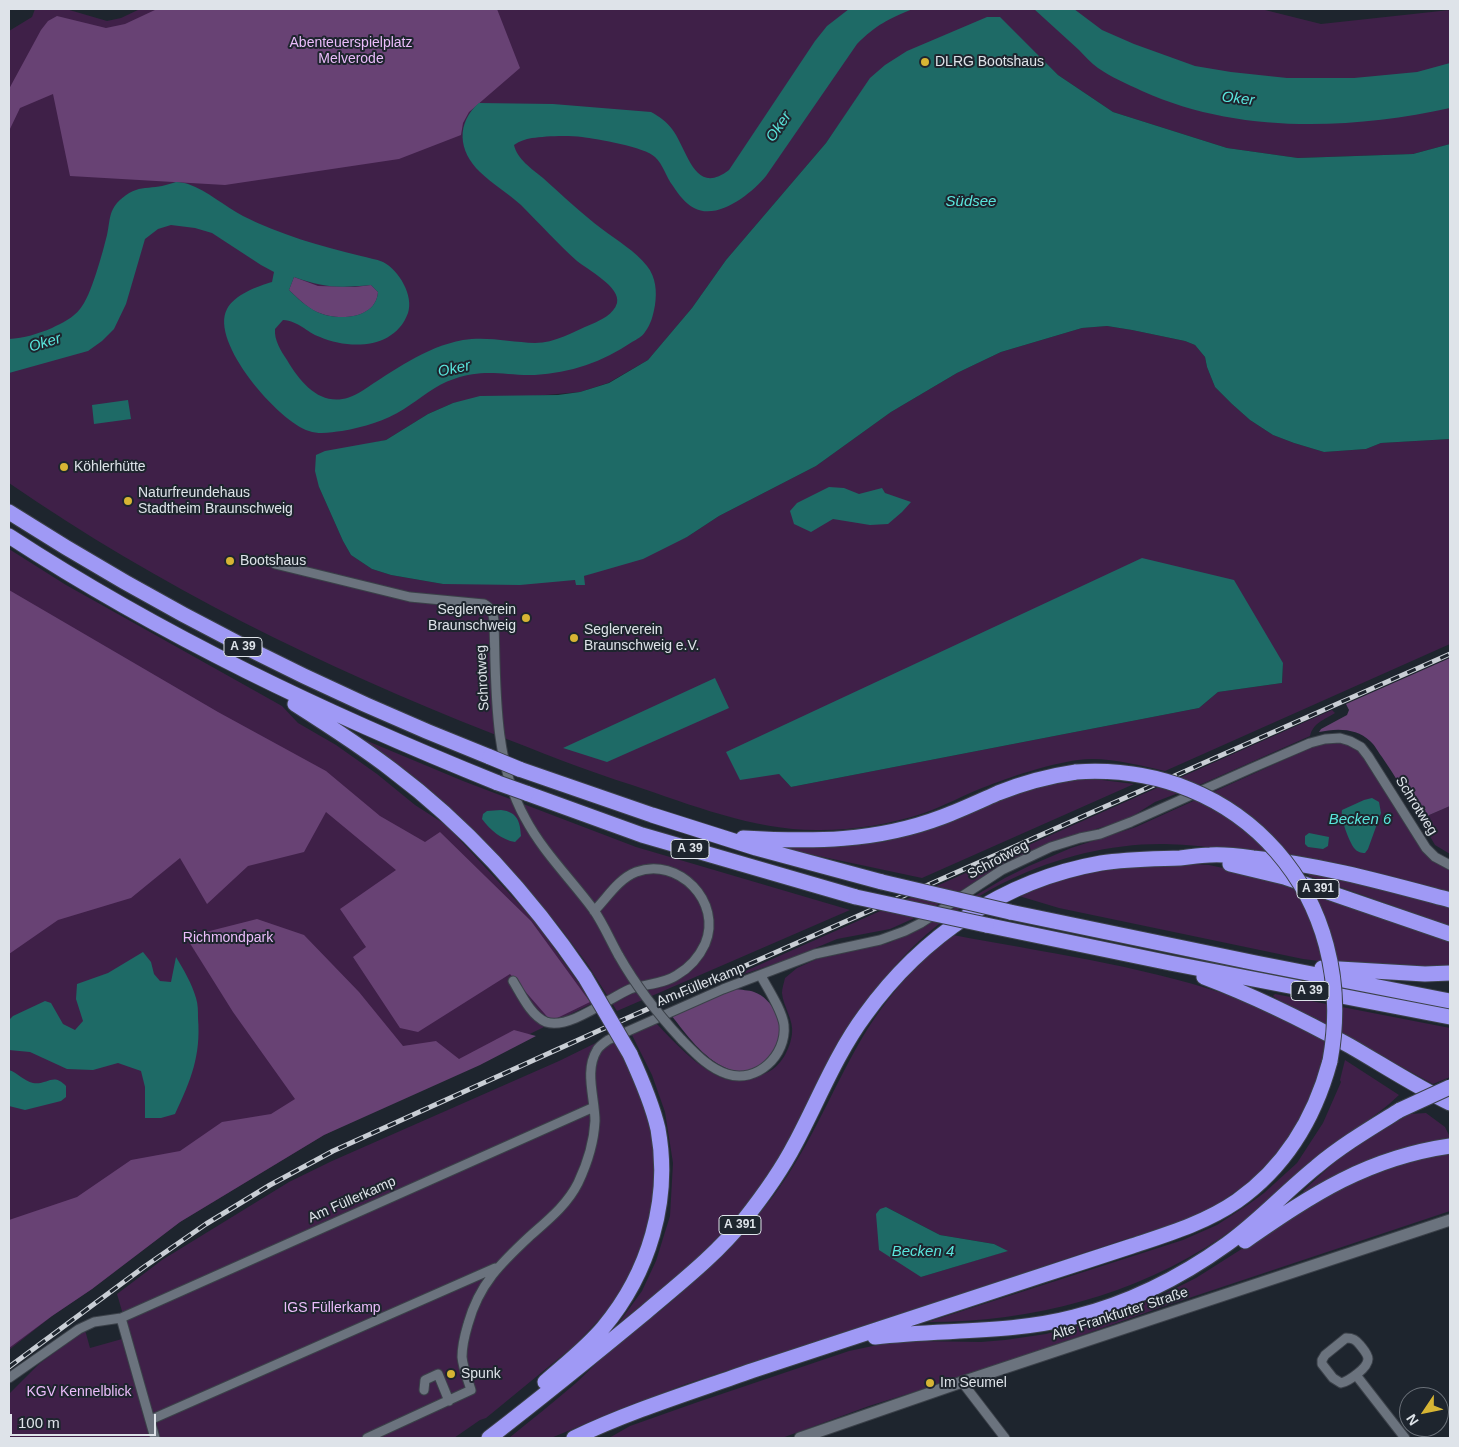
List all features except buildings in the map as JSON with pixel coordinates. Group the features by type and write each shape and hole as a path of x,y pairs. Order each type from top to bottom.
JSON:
{"highway":[{"name":"A 39","path":"9,512 127,584 254,652 400,722 490,758 602,798 756,848 882,882 1010,912 1450,1001"},
{"name":"A 39","path":"9,536 107,596 245,672 381,735 498,783 642,835 856,897 1170,964 1450,1017"},
{"path":"245,672 339,732 392,769 452,820 481,848 536,910 560,940 585,977 630,1054 651,1103 658,1129 661,1156 659,1210 644,1262 624,1300 601,1329 568,1362 479,1438"},
{"path":"574,1438 672,1398 1192,1226 1222,1210 1263,1179 1296,1140 1313,1110 1326,1078 1333,1042 1336,1005 1333,976 1328,949 1307,896 1298,880 1275,851 1249,825 1210,799 1185,788 1131,773 1113,771 1076,772 1035,780 999,793 942,818 879,835 841,840 811,841 719,836"},
{"path":"1181,858 1211,855 1256,858 1332,871 1450,900"},
{"name":"A 391","path":"489,1438 602,1349 685,1279 741,1224 770,1185 794,1146 846,1045 863,1017 897,975 933,941 957,922 987,904 1023,886 1074,869 1121,860 1181,858 1226,863 1274,874 1450,934"},
{"path":"1256,963 1363,971 1426,974 1450,973"},
{"path":"1170,964 1228,986 1285,1012 1319,1029 1450,1103"},
{"path":"827,1346 856,1339 924,1332 1007,1329 1073,1318 1119,1304 1186,1271 1208,1257 1246,1229 1345,1144 1400,1110 1450,1087"},
{"path":"1208,1257 1228,1253 1302,1201 1347,1177 1397,1158 1450,1146"}],"street":[{"name":"Schrotweg","path":"275,564 410,597 484,604 492,611 501,742 511,786 524,818 548,854 594,911 630,975 654,1008 702,1060 727,1074 746,1075 764,1068 776,1057 783,1039 784,1024 761,976 815,954 880,940 905,931 921,923 989,878 1052,847 1113,829 1310,743 1340,738 1361,747 1426,848 1435,858 1450,865"},
{"path":"513,981 541,1019 548,1022 569,1020 629,990 669,980 693,962 707,937 709,919 700,893 686,879 667,870 650,869 633,873 621,881 594,911"},
{"name":"Am Füllerkamp","path":"367,1438 449,1402 471,1390 462,1357 466,1330 481,1290 497,1267 549,1219 570,1196 584,1169 595,1123 591,1077 592,1063 597,1049 608,1040 723,989 761,976"},
{"name":"Am Füllerkamp","path":"9,1378 79,1330 94,1322 121,1318 594,1107"},
{"name":"Alte Frankfurter Straße","path":"803,1438 962,1382 1450,1220"},
{"name":"Am Füllerkamp","path":"150,1420 497,1267"},
{"path":"121,1318 155,1438"},
{"path":"1346,1338 1356,1340 1368,1358 1365,1366 1356,1375 1346,1382 1337,1382 1322,1364 1325,1355 1346,1338"},
{"path":"424,1390 425,1380 438,1374 449,1402"},
{"path":"1356,1375 1405,1438"},
{"path":"962,1382 1005,1438"}],"green space":[{"name":"Abenteuerspielplatz Melverode","path":"35,9 66,9 107,21 121,18 140,9 1261,9 1321,24 1450,10 1450,144 1413,154 1298,158 1227,148 1113,112 1058,75 1000,18 871,78 826,143 726,260 692,308 648,360 608,383 580,392 453,403 428,414 386,440 368,444 319,487 351,555 372,569 391,575 443,584 576,580 576,585 584,576 687,537 719,516 816,466 891,412 957,373 1001,352 1082,328 1107,326 1185,341 1195,345 1205,357 1215,387 1232,404 1250,420 1273,435 1294,443 1324,452 1366,449 1381,443 1450,439 1450,644 1165,771 1099,759 1066,762 1005,780 911,817 873,826 833,830 772,826 701,808 561,760 428,708 366,681 243,622 183,590 66,521 9,483 9,31 32,17","holes":["1283,663 1282,683 1218,692 1199,708 791,787 779,774"]},
{"name":"Abenteuerspielplatz Melverode","path":"157,9 497,9 520,68 469,112 463,123 461,135 399,159 225,185 70,176 53,94 20,108 9,131 9,89 41,30 48,21 57,16 106,28 125,24"},
{"path":"294,277 318,286 355,287 371,285 378,292 376,301 363,313 354,316 335,317 325,315 313,310 289,290"},
{"name":"Richmondpark","path":"9,549 66,585 282,706 298,723 336,745 377,774 415,805 446,825 533,919 593,1003 324,1135 180,1222 9,1350"},
{"path":"9,590 218,712 326,771 380,816 425,842 440,832 531,921 590,1002 551,1021 510,974 418,1032 400,1028 353,957 366,947 340,909 396,870 326,812 304,852 248,866 207,904 180,858 131,898 58,920 9,954"},
{"path":"1450,658 1450,806 1420,819 1392,772 1370,741 1353,731 1332,730 1319,732 1321,729 1347,715 1349,710 1346,704"},
{"path":"1332,710 1335,713 1316,725 1310,736 1204,783 1155,802 1128,819 1067,838 1006,863 919,916 890,929 837,939 789,959 741,975 741,973"},
{"path":"365,740 463,781 636,847 850,910 617,1011 588,965 558,925 493,851"},
{"path":"1328,740 1348,743 1360,751 1422,849 1434,862 1450,869 1450,895 1256,854 1201,846 1164,844 1125,846 1086,853 1048,864 1011,879 976,898 943,921 913,947 887,976 772,1171 745,1209 729,1228 694,1262 618,1324 642,1291 656,1261 670,1216 673,1163 665,1112 652,1075 631,1033 655,1022 692,1059 715,1074 737,1081 759,1076 771,1070 780,1062 789,1046 792,1029 782,991 785,978 797,968 817,959 889,943 924,926 1029,866 1071,848 1136,827"},
{"path":"1078,777 1134,784 922,878 781,848 884,842 953,818 1046,781"},
{"path":"1450,806 1450,854 1435,845 1420,819"},
{"path":"1176,863 1209,865 1242,872 1322,896 1450,941 1450,969 1343,964 1303,959 1059,908 1019,896 1052,882 1101,869"},
{"path":"1308,872 1450,905 1450,926 1309,876"},
{"path":"257,919 304,935 359,992 403,1046 436,1041 459,1059 514,1030 536,1036 480,1065 324,1135 180,1222 92,1289 9,1348 9,1220 77,1197 131,1160 180,1151 222,1122 271,1114 295,1099 233,1012 186,937"},
{"path":"953,935 1124,967 1238,998 1325,1040 1319,1086 1291,1137 1251,1181 1216,1205 1193,1217 686,1384 551,1438 509,1438 576,1383 618,1344 688,1287 756,1218 782,1185 794,1166 847,1065 877,1014 912,971","holes":["886,1207 940,1235 994,1244 1007,1251 921,1277"]},
{"path":"735,989 754,992 767,1000 776,1013 780,1029 779,1044 770,1058 757,1067 742,1071 726,1068 702,1052 671,1015"},
{"path":"1275,994 1450,1028 1450,1077 1433,1084 1281,1002 1273,996"},
{"name":"IGS Füllerkamp","path":"612,1035 636,1081 655,1139 656,1196 639,1260 612,1305 575,1345 486,1418 454,1438 159,1438 117,1294 162,1260 289,1182 332,1161 559,1061"},
{"path":"1345,1060 1399,1095 1328,1149 1222,1237 1154,1275 1082,1301 1006,1317 928,1322 1183,1240 1217,1225 1264,1193 1297,1163 1323,1123 1341,1082"},
{"path":"1426,1113 1445,1127 1450,1137 1448,1141 1305,1193 1303,1191 1337,1160 1367,1139 1410,1114"},
{"path":"1450,1152 1450,1211 1162,1307 981,1371 869,1406 782,1438 609,1438 630,1426 849,1351 887,1343 913,1341 981,1342 1005,1340 1046,1334 1098,1321 1160,1296 1196,1278 1338,1189 1379,1169"},
{"name":"KGV Kennelblick","path":"85,1330 90,1348 122,1339 152,1438 9,1438 9,1394 39,1364"}],"water":[{"name":"Oker","path":"849,9 913,9 883,23 857,44 766,176 743,197 724,208 703,211 694,208 677,192 655,157 650,153 631,147 576,136 529,138 514,145 518,155 526,163 587,217 626,246 647,266 652,275 656,290 656,300 653,316 644,334 598,361 548,374 486,373 465,376 440,385 397,413 374,423 330,432 317,433 309,431 296,425 281,413 250,379 237,360 228,341 224,323 230,304 247,292 272,282 274,272 212,233 195,228 171,225 158,229 145,239 126,304 114,329 102,341 88,351 9,373 9,339 20,338 52,328 74,315 84,303 100,262 111,215 117,203 126,195 136,190 176,182 195,187 243,216 271,229 316,244 383,262 400,277 409,299 408,313 402,325 393,334 382,340 358,345 345,344 320,337 294,322 283,320 275,329 278,345 294,371 309,388 318,395 328,399 338,400 350,397 410,361 449,343 481,339 542,343 571,334 607,316 615,307 617,297 609,285 577,261 521,205 473,164 467,155 463,137 466,119 472,111 479,103 553,104 651,112 663,119 672,129 693,168 708,178 717,177 729,170 827,26","holes":["294,277 332,286 371,285 378,292 376,301 363,313 354,316 334,317 325,315 313,310 289,290"]},
{"name":"Oker","path":"1034,9 1074,9 1102,30 1134,44 1195,66 1231,72 1287,78 1354,78 1417,72 1450,63 1450,108 1373,121 1334,124 1294,124 1216,115 1178,105 1142,91 1108,74 1093,64"},
{"name":"Südsee","path":"987,17 1000,17 1058,75 1113,112 1227,148 1298,158 1413,154 1450,144 1450,439 1381,443 1366,449 1324,452 1294,443 1273,435 1250,420 1232,404 1215,387 1205,357 1195,345 1185,341 1107,326 1082,328 1001,352 957,373 891,412 816,466 719,516 687,537 643,559 584,576 585,585 576,585 575,580 520,585 443,584 391,575 372,569 351,555 319,487 315,471 316,455 325,451 386,440 428,414 453,403 480,396 558,395 580,392 609,383 648,360 692,308 726,260 826,143 870,78 885,65 907,51"},
{"path":"128,400 131,419 94,424 92,405"},
{"path":"829,487 844,488 859,494 882,488 885,493 911,502 888,524 870,525 833,519 811,532 794,524 790,511 797,503"},
{"path":"1142,558 1234,580 1283,663 1282,683 1218,692 1199,708 791,787 779,774 740,780 726,752"},
{"path":"715,678 729,708 607,762 563,748"},
{"name":"Becken 6","path":"1372,798 1379,802 1381,813 1368,849 1365,853 1362,853 1355,849 1350,840 1344,824 1342,810"},
{"path":"501,810 515,815 519,822 521,836 515,842 497,834 482,819 483,814 487,811"},
{"path":"1309,833 1329,837 1328,846 1323,849 1308,847 1305,844 1305,836"},
{"path":"143,952 151,962 154,974 160,981 171,982 176,957 190,982 198,1005 199,1032 194,1067 175,1114 161,1118 145,1118 145,1087 141,1071 118,1063 93,1070 67,1069 30,1052 9,1050 9,1020 13,1016 45,1001 51,1003 63,1024 75,1030 83,1021 76,999 77,984 108,973"},
{"path":"9,1070 33,1083 57,1080 66,1086 66,1097 61,1101 25,1110 9,1106"},
{"name":"Becken 4","path":"886,1207 940,1235 994,1244 1008,1251 921,1277 879,1250 876,1214 880,1209"}],"railway":[{"path":"9,1367 144,1267 206,1224 270,1185 333,1151 598,1031 1450,654"}],"place":[{"name":"DLRG Bootshaus","path":"925,62"},
{"name":"Köhlerhütte","path":"64,467"},
{"name":"Naturfreundehaus Stadtheim Braunschweig","path":"128,501"},
{"name":"Bootshaus","path":"230,561"},
{"name":"Seglerverein Braunschweig","path":"526,618"},
{"name":"Seglerverein Braunschweig e.V.","path":"574,638"},
{"name":"Spunk","path":"451,1374"},
{"name":"Im Seumel","path":"930,1383"}]}
